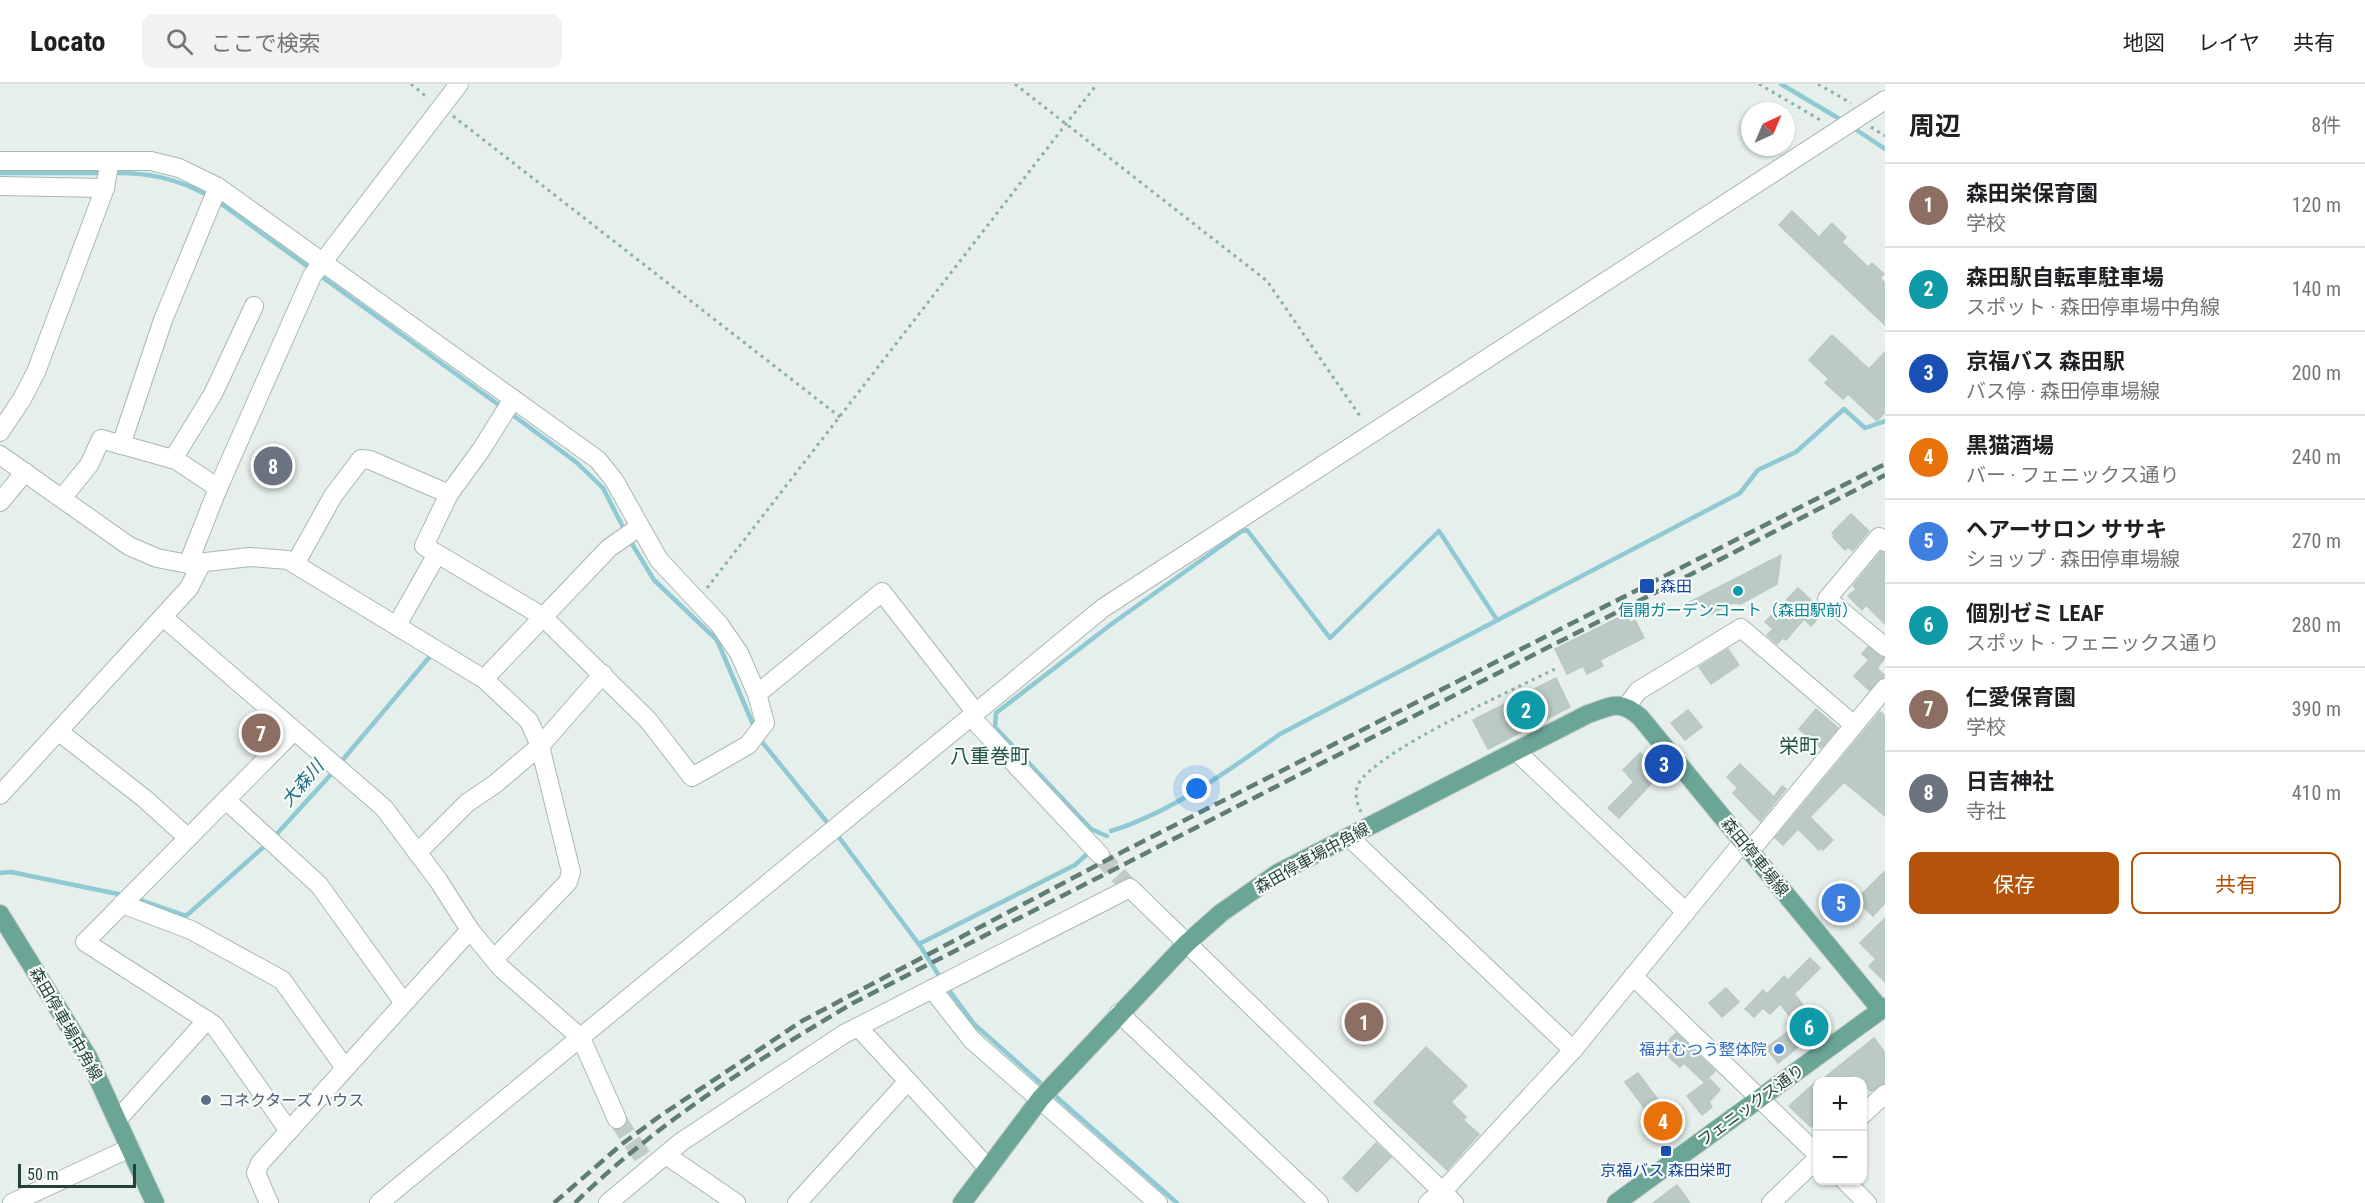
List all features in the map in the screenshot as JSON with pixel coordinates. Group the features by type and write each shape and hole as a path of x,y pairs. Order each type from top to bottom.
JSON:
{"main road":[{"name":"森田停車場中角線","path":"962,1203 1047,1092 1119,1013 1186,944 1255,887 1588,714 1616,704 1627,706"},
{"name":"森田停車場線","path":"1627,706 1640,717 1884,1010"},
{"name":"森田停車場中角線","path":"0,914 88,1057 156,1203"},
{"name":"フェニックス通り","path":"1616,1203 1884,1010"}],"street":[{"path":"0,795 189,588 194,564 218,488 317,268 459,84"},
{"path":"379,1203 1103,608 1885,100"},
{"path":"0,161 108,174"},
{"path":"1,188 108,174 151,161 179,168 508,407 598,460 614,480 632,532 719,624 739,653 757,694 765,723 748,745 692,777 648,720 542,616 424,546 449,494 508,407"},
{"path":"0,432 22,399 36,372 108,174"},
{"path":"121,445 163,320 215,194"},
{"path":"172,459 213,394 254,306"},
{"path":"62,498 89,465 100,439 172,459 218,488"},
{"path":"0,455 129,546 157,558 194,564 250,557 288,560 296,564 484,679 529,721 540,746 571,872 568,882 494,959"},
{"path":"296,564 333,496 361,459 369,460 449,494"},
{"path":"0,502 26,472"},
{"path":"484,679 609,548 632,532"},
{"path":"1885,542 1879,537 1827,599 1885,647"},
{"path":"397,625 437,554"},
{"path":"757,694 882,592 974,715 1100,855"},
{"path":"163,617 384,808 470,930 494,959 581,1038 616,1119"},
{"path":"1627,706 1638,691 1741,628 1854,725"},
{"path":"417,853 467,803 495,784 540,746 603,674"},
{"path":"608,1203 647,1163 666,1155 762,1086 858,1027 1130,888 1442,1199 1573,1050 1686,912 1747,847 1885,688"},
{"path":"289,1131 214,1025 85,942 294,730"},
{"path":"58,731 145,799 188,838"},
{"path":"1516,751 1686,912"},
{"path":"226,800 319,885 404,1003"},
{"path":"1348,837 1573,1050"},
{"path":"127,900 191,930 282,980 345,1068"},
{"path":"269,1203 256,1173 260,1163 470,930"},
{"path":"1633,976 1813,1152"},
{"path":"932,988 972,1040 1047,1092 1158,1203"},
{"path":"1119,1013 1319,1203"},
{"path":"117,1120 207,1020"},
{"path":"858,1027 988,1168"},
{"path":"797,1203 908,1081"},
{"path":"1867,1111 1885,1094"},
{"path":"12,1203 130,1148"},
{"path":"666,1155 736,1203"},
{"path":"1771,1203 1813,1162"},
{"path":"1849,1185 1867,1203"}],"path":[{"path":"411,84 840,417"},
{"path":"1015,84 1267,282 1372,434"},
{"path":"697,602 1097,84"},
{"path":"1759,84 1838,131"},
{"path":"1818,84 1866,112"},
{"path":"1369,826 1356,801 1358,785 1370,770 1395,751 1555,669"}],"building":[{"path":"1792,211 1819,237 1832,223 1846,237 1842,242 1868,267 1872,263 1884,274 1880,278 1885,283 1885,325 1779,225"},
{"path":"1832,335 1869,369 1885,352 1885,412 1877,421 1848,394 1843,399 1825,383 1829,379 1809,360"},
{"path":"1851,514 1869,531 1852,551 1848,547 1845,550 1832,533"},
{"path":"1881,552 1885,553 1885,624 1866,605 1862,610 1848,596 1856,589 1853,586"},
{"name":"信開ガーデンコート（森田駅前）","path":"1781,555 1777,584 1741,604 1732,603 1707,616 1702,607 1690,602"},
{"path":"1798,588 1824,612 1811,626 1804,619 1786,640 1783,638 1777,644 1767,635 1773,629 1765,622"},
{"path":"1626,614 1630,623 1635,620 1644,638 1600,660 1603,666 1587,674 1583,666 1567,674 1555,649"},
{"path":"1868,647 1885,658 1877,668 1885,676 1869,690 1854,676 1869,660 1862,654"},
{"path":"1728,649 1739,665 1711,684 1699,667"},
{"path":"1556,678 1570,707 1488,749 1473,720"},
{"path":"1816,709 1838,728 1821,748 1799,729"},
{"path":"1688,710 1702,727 1685,740 1671,723"},
{"path":"1880,712 1885,716 1885,816 1844,782 1810,817 1833,840 1823,850 1821,847 1819,850 1798,829 1783,845 1775,838"},
{"path":"1640,753 1661,773 1619,818 1608,808 1634,782 1623,770"},
{"path":"1740,764 1774,797 1782,786 1786,789 1760,821 1733,793 1738,788 1727,777"},
{"path":"1885,871 1885,903 1873,916 1856,900"},
{"path":"1885,918 1885,982 1869,966 1876,959 1860,943"},
{"path":"1810,958 1820,968 1794,994 1822,1028 1778,1063 1766,1048 1797,1025 1780,1004 1770,1014 1763,1008 1754,1017 1745,1009 1763,990 1767,994 1784,976 1788,980"},
{"path":"1726,988 1739,1002 1722,1017 1709,1003"},
{"path":"1676,1033 1715,1071 1704,1082 1684,1063 1680,1067 1660,1049"},
{"path":"1874,1038 1885,1053 1885,1083 1871,1091 1867,1087 1867,1077 1855,1075 1852,1077 1825,1077"},
{"path":"1426,1047 1467,1086 1451,1102 1466,1117 1463,1120 1479,1134 1447,1170 1374,1102"},
{"path":"1638,1073 1681,1131 1668,1140 1625,1082"},
{"path":"1710,1079 1720,1090 1709,1102 1712,1107 1702,1115 1687,1096"},
{"path":"1813,1084 1813,1125 1811,1127 1789,1106"},
{"path":"1376,1143 1391,1157 1357,1192 1343,1178"},
{"path":"1677,1185 1690,1203 1653,1203"}],"waterway":[{"path":"1781,84 1843,121"},
{"path":"1852,127 1885,149"},
{"path":"0,173 102,173"},
{"path":"111,173 161,177 209,196"},
{"path":"216,200 311,269"},
{"path":"318,274 503,408"},
{"path":"1111,831 1178,802 1280,734 1740,493 1758,470 1796,452 1844,409 1865,428 1885,421"},
{"path":"510,413 576,462 603,488 625,531"},
{"path":"1107,836 1091,829 995,727 996,713 1113,623 1242,531 1247,530 1330,638 1439,531 1497,620"},
{"path":"629,539 654,580 717,640 755,729"},
{"name":"大森川","path":"340,763 432,654 430,653"},
{"path":"758,737 830,826"},
{"name":"大森川","path":"274,837 335,770"},
{"path":"835,832 921,947 941,979"},
{"name":"大森川","path":"134,898 186,916 268,843"},
{"path":"919,944 1075,865 1086,855"},
{"name":"大森川","path":"0,873 11,872 123,895"},
{"path":"946,986 974,1024 1046,1088"},
{"path":"1053,1094 1177,1203"}],"tunnel":[{"path":"1100,855 1130,888"},
{"path":"617,1119 644,1159"}],"railway":[{"path":"554,1203 622,1144 660,1116 802,1021 1124,851 1885,464"},
{"path":"575,1203 639,1146 673,1120 780,1047 853,1003 1885,475"}],"place":[{"name":"日吉神社","path":"273,466"},
{"name":"森田","path":"1647,586"},
{"name":"信開ガーデンコート（森田駅前）","path":"1738,591"},
{"name":"森田駅自転車駐車場","path":"1526,710"},
{"name":"仁愛保育園","path":"261,733"},
{"name":"京福バス 森田駅","path":"1664,764"},
{"name":"ヘアーサロン ササキ","path":"1841,903"},
{"name":"森田栄保育園","path":"1364,1022"},
{"name":"個別ゼミ LEAF","path":"1809,1027"},
{"name":"福井むつう整体院","path":"1779,1049"},
{"name":"コネクターズ ハウス","path":"206,1100"},
{"name":"黒猫酒場","path":"1663,1121"},
{"name":"京福バス 森田栄町","path":"1666,1151"}],"district":[{"name":"栄町","path":"1799,746"},
{"name":"八重巻町","path":"990,756"}]}
